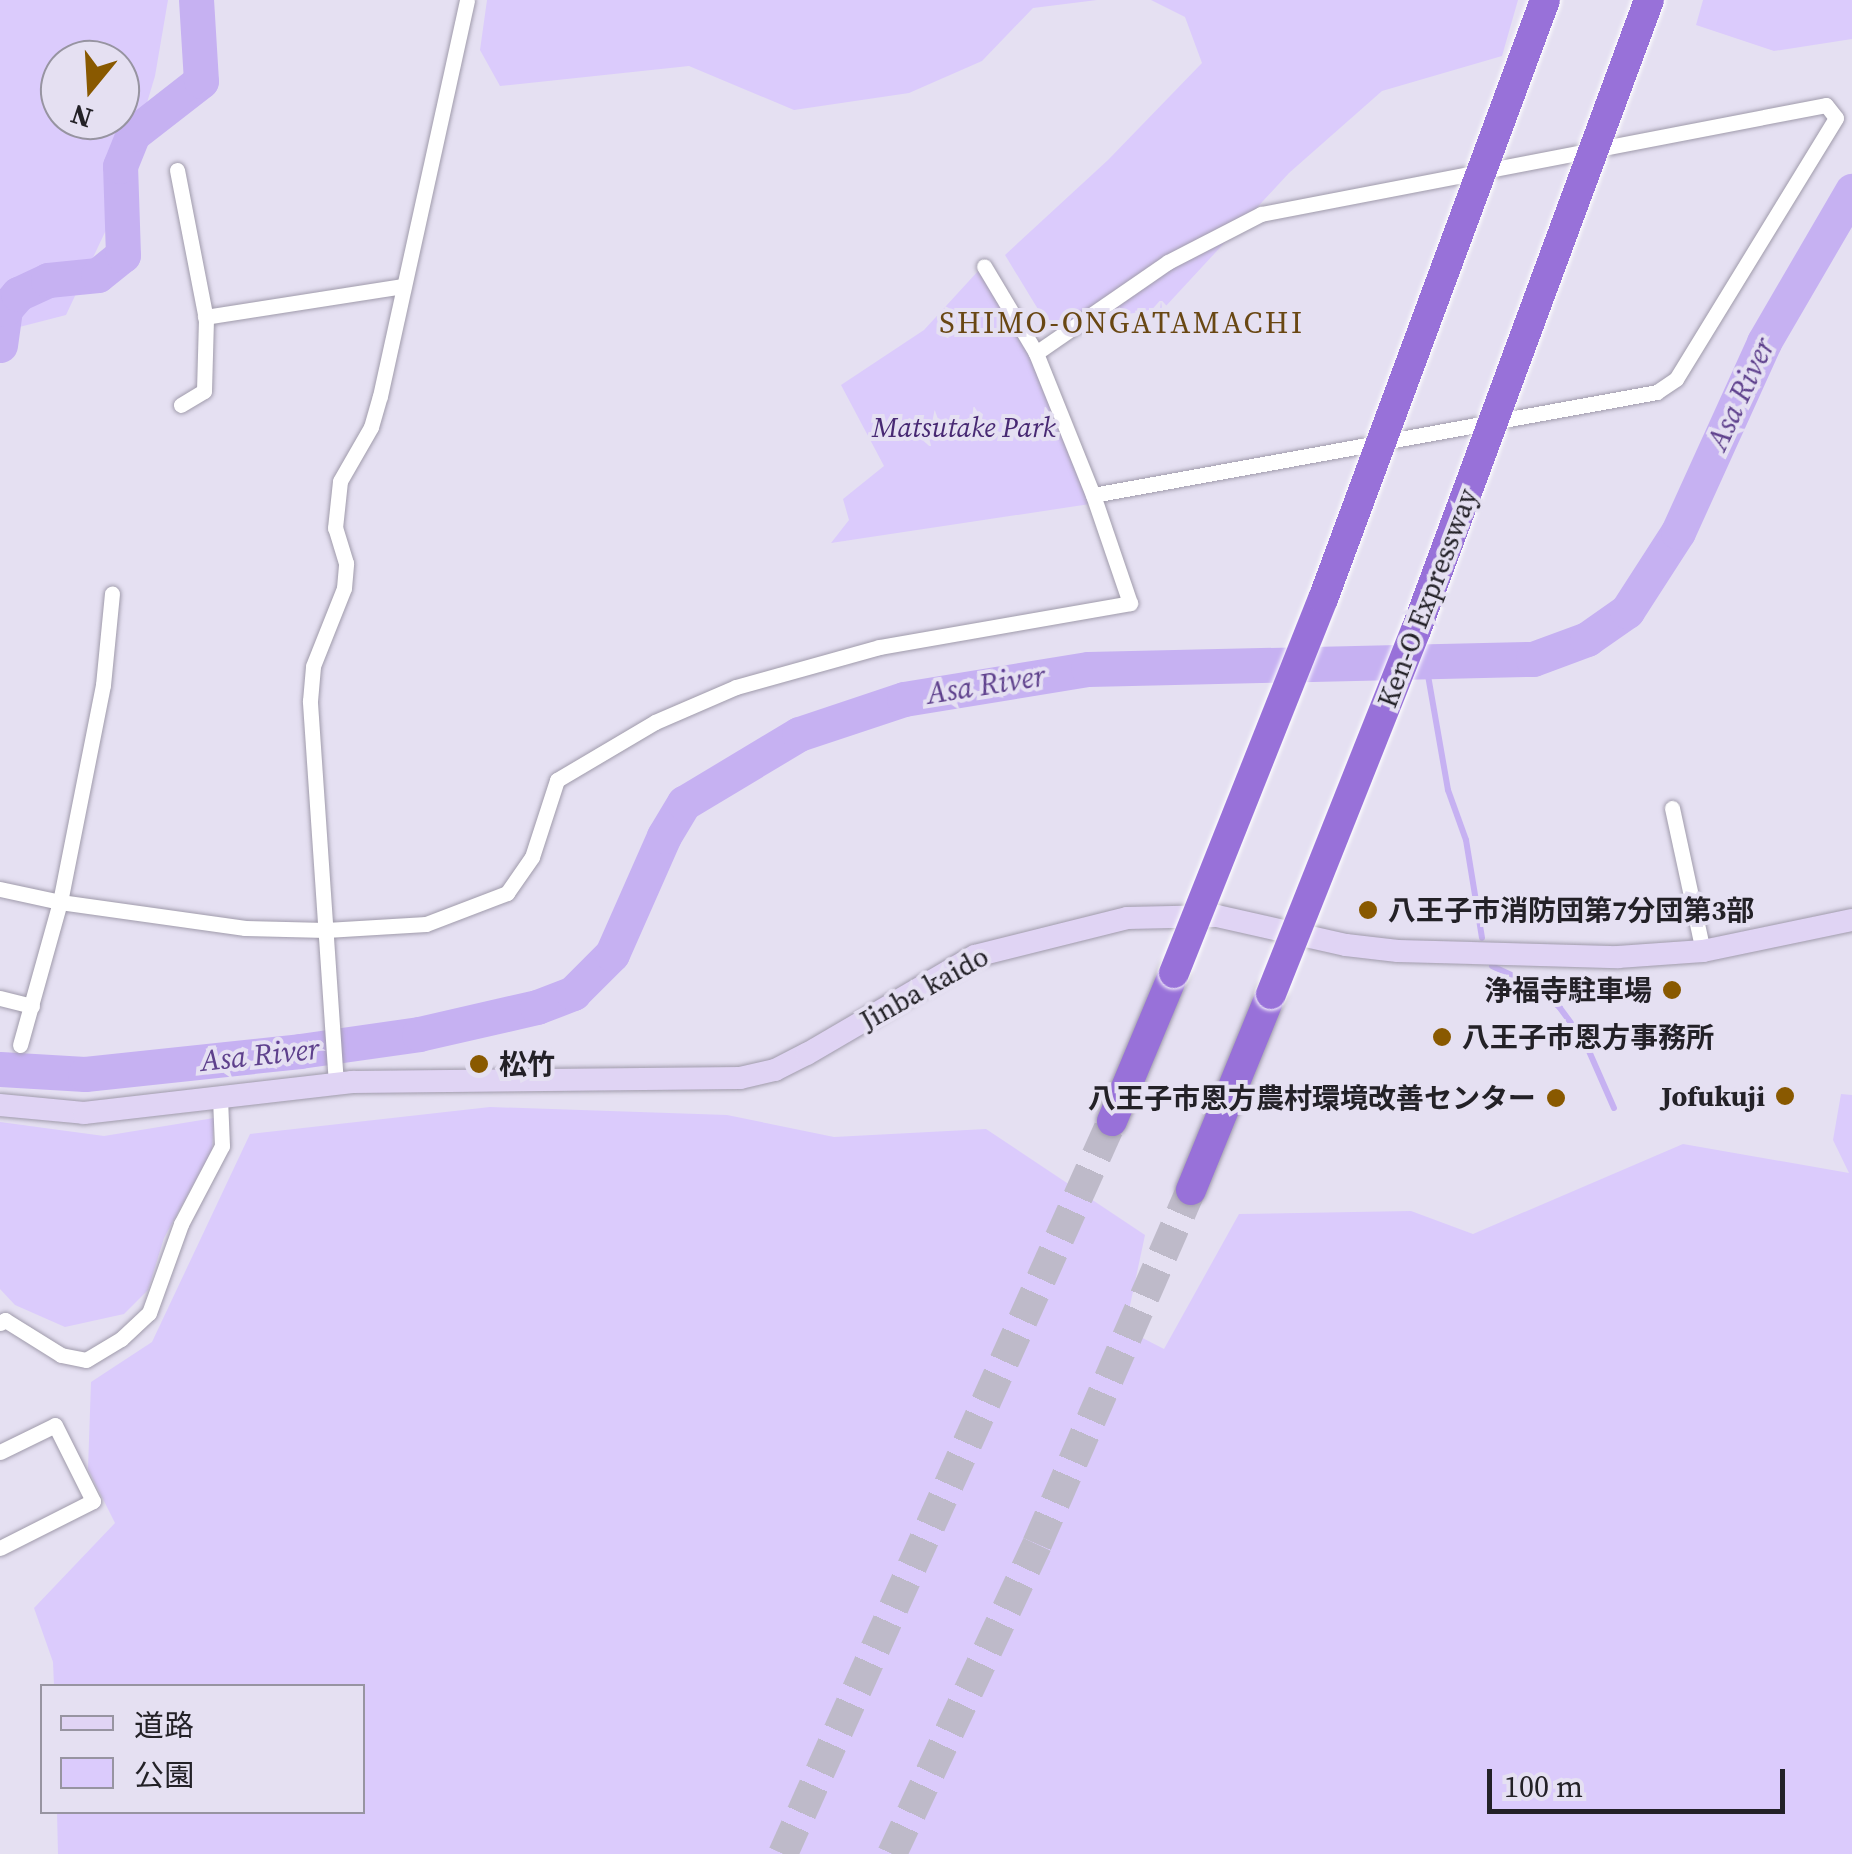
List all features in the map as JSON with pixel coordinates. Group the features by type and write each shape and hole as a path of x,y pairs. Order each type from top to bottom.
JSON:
{"highway":[{"path":"1112,1121 1322,599 1545,0"},
{"name":"Ken-O Expressway","path":"1191,1190 1416,630 1649,0"}],"main road":[{"name":"Jinba kaido","path":"0,1105 84,1113 220,1099 335,1078 740,1078 775,1070 806,1054 975,956 1024,940 1141,917 1218,916 1346,945 1398,951 1618,957 1703,951 1852,920"}],"street":[{"path":"335,1078 310,701 313,666 344,588 346,563 334,518 340,481 371,427 466,0"},
{"path":"1036,353 1168,262 1261,214 1826,105 1836,118 1676,379 1657,392 1093,495"},
{"path":"177,170 205,317 204,391 181,406"},
{"path":"0,889 60,902 245,928 326,930 426,924 507,893 532,857 557,780 655,722 736,687 936,634 1130,603 1093,495 1036,353 984,266"},
{"path":"205,317 404,286"},
{"path":"20,1045 60,902 102,685 112,593"},
{"path":"1672,808 1703,951"},
{"path":"0,998 32,1006"},
{"path":"0,1322 5,1320 60,1356 86,1360 122,1339 149,1312 180,1224 222,1146 220,1099"},
{"path":"0,1452 56,1425 93,1502 0,1548"}],"green space":[{"path":"0,0 168,0 155,76 140,126 140,40 40,40 40,140 136,140 114,213 66,315 0,332"},
{"path":"487,0 1097,0 1033,8 982,61 909,93 794,110 689,66 500,86 480,50"},
{"path":"1151,0 1518,0 1502,56 1382,91 1289,173 1165,307 1050,329 1005,255 1108,160 1202,63 1185,17"},
{"path":"1703,0 1852,0 1852,39 1774,51 1696,25"},
{"name":"Matsutake Park","path":"979,270 1030,356 1090,504 831,543 849,520 843,499 884,466 841,385 924,330"},
{"path":"1841,1094 1852,1095 1852,1854 58,1854 57,1814 365,1814 365,1684 54,1684 53,1662 34,1608 115,1523 88,1469 91,1382 152,1342 250,1134 490,1107 727,1115 834,1137 986,1129 1145,1235 1125,1329 1164,1349 1239,1214 1411,1211 1473,1234 1683,1144 1849,1173 1833,1140"},
{"path":"214,1118 212,1150 164,1238 148,1290 124,1314 65,1327 15,1305 0,1289 0,1122 104,1136"}],"waterway":[{"path":"0,345 5,309 18,294 48,280 98,275 123,255 120,166 133,134 201,81 196,0"},
{"name":"Asa River","path":"0,1069 85,1074 300,1051 419,1034 537,1007 573,993 612,954 664,836 684,803 799,734 904,699 1088,669 1533,659 1587,639 1627,611 1678,532 1764,342 1852,191"},
{"path":"1426,664 1448,790 1466,840 1482,938"},
{"path":"1492,966 1533,985 1560,1008 1585,1042 1614,1108"}],"tunnel":[{"path":"783,1854 1112,1121"},
{"path":"892,1854 1037,1544 1191,1190"}],"place":[{"name":"八王子市消防団第7分団第3部","path":"1368,910"},
{"name":"浄福寺駐車場","path":"1672,990"},
{"name":"八王子市恩方事務所","path":"1442,1037"},
{"name":"松竹","path":"479,1064"},
{"name":"Jofukuji","path":"1785,1096"},
{"name":"八王子市恩方農村環境改善センター","path":"1556,1098"}],"district":[{"name":"SHIMO-ONGATAMACHI","path":"1122,323"}]}
